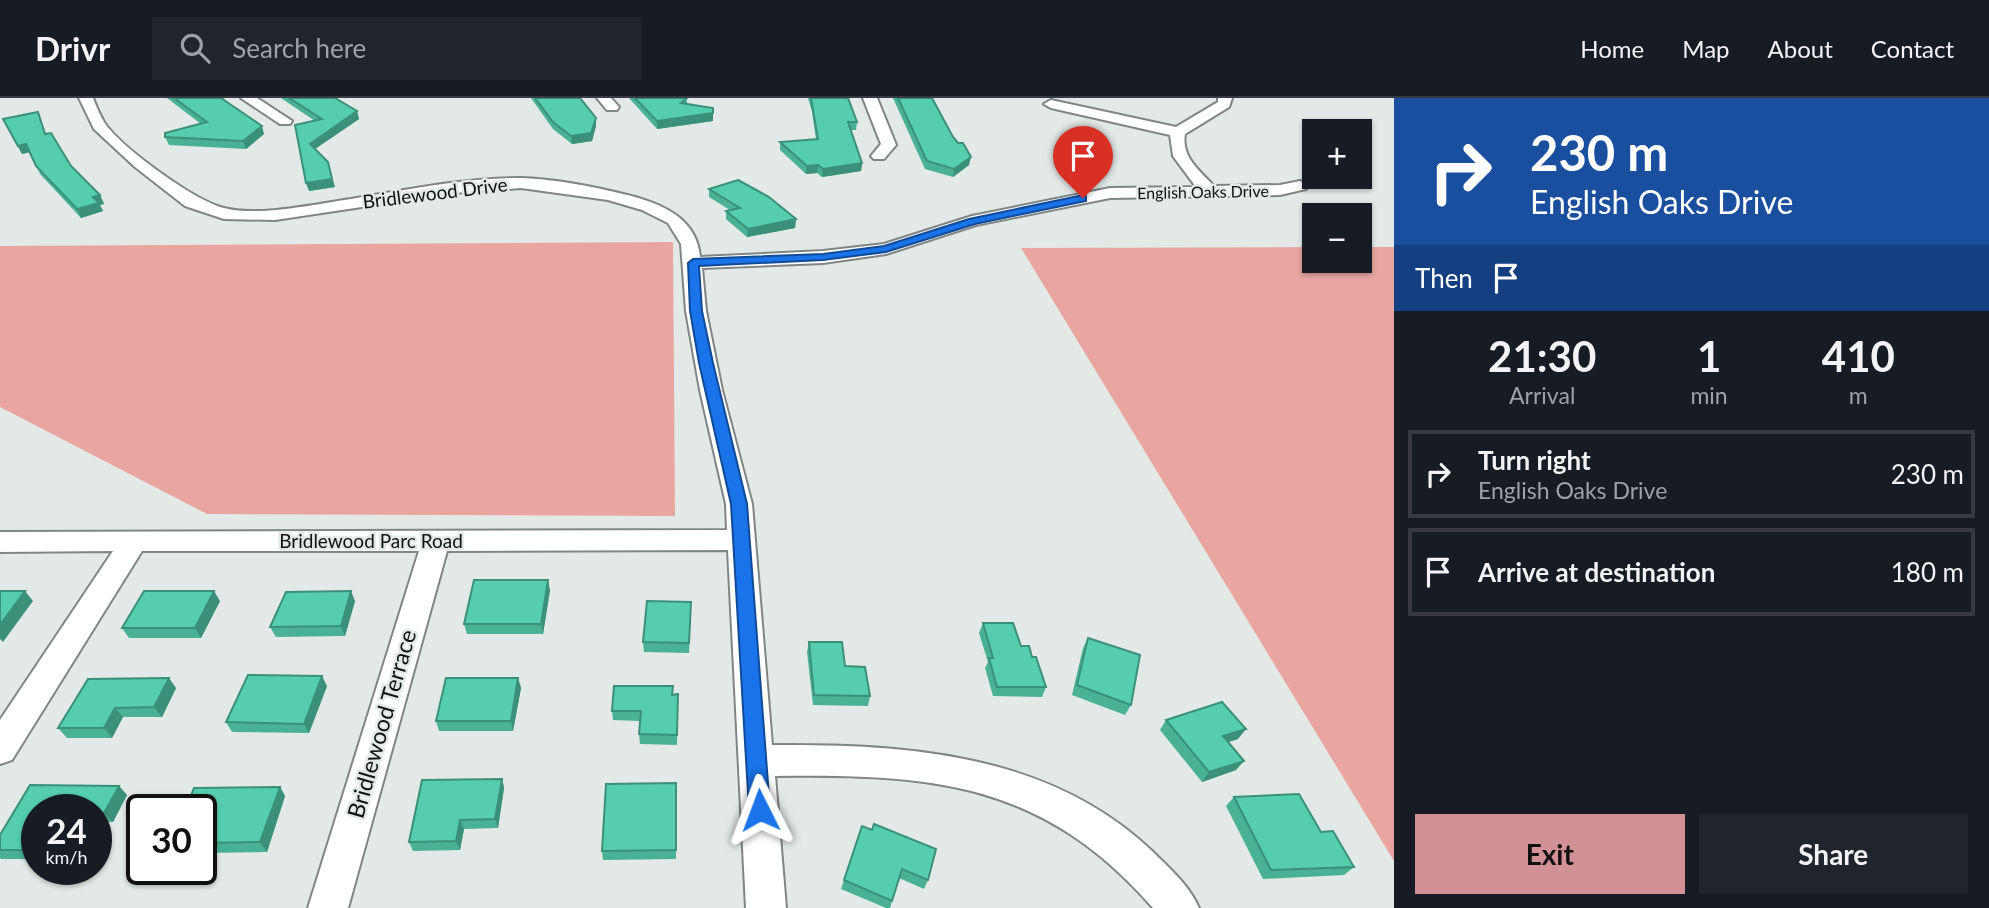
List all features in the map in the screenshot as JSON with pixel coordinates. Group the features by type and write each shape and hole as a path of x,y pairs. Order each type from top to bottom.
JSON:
{"street":[{"name":"Bridlewood Drive","path":"86,98 99,126 140,164 191,202 224,214 275,215 491,184 548,185 609,195 664,213 675,220 690,244 696,311 711,390 739,504 766,908"},
{"path":"248,98 285,121"},
{"path":"870,98 889,145 879,156"},
{"path":"1208,190 1178,153 1175,140 1178,132 1224,104 1225,98"},
{"path":"1051,104 1178,132"},
{"name":"English Oaks Drive","path":"693,263 823,257 873,250 918,240 972,221 1110,193 1280,190 1300,186"},
{"name":"Bridlewood Terrace","path":"328,908 436,540"},
{"name":"Bridlewood Parc Road","path":"0,542 742,540"},
{"path":"0,749 133,543"},
{"path":"757,761 874,761 969,773 1034,793 1107,837 1153,879 1179,908"}],"shaded area":[{"path":"673,242 675,516 207,514 0,407 0,246"},
{"path":"1302,247 1302,273 1372,273 1372,247 1394,247 1394,861 1021,248"}],"building":[{"path":"174,98 221,98 262,126 243,141 165,137 165,133 207,122"},
{"path":"289,98 335,98 357,111 310,144 328,162 332,179 306,183 295,125 322,119"},
{"path":"535,98 580,98 596,118 591,133 571,136 553,122"},
{"path":"635,98 687,98 681,103 713,108 713,113 657,121"},
{"path":"811,98 848,98 857,122 848,122 862,163 823,169 818,165 807,166 780,142 818,139"},
{"path":"898,98 932,98 953,137 958,143 963,143 971,157 954,169 927,161"},
{"path":"38,112 45,134 51,133 71,166 100,195 93,197 99,203 77,209 36,166 26,144 18,146 3,119"},
{"path":"738,180 769,197 796,219 748,229 726,211 740,208 709,189"},
{"path":"474,580 548,580 541,624 464,624"},
{"path":"0,591 25,591 0,625"},
{"path":"144,591 214,591 195,628 122,628"},
{"path":"351,591 341,626 270,627 286,592"},
{"path":"647,601 691,602 689,643 643,642"},
{"path":"983,623 1013,623 1021,646 1029,646 1032,657 1036,657 1046,687 997,687 989,658 993,658"},
{"path":"1088,638 1140,655 1131,705 1077,685"},
{"path":"809,642 842,642 845,666 865,667 870,696 814,695"},
{"path":"248,675 322,676 304,724 226,722"},
{"path":"169,678 154,707 115,708 104,728 58,728 88,679"},
{"path":"446,678 518,678 511,721 436,721"},
{"path":"614,686 673,686 672,695 678,694 677,735 639,734 641,711 612,711"},
{"path":"1222,702 1246,729 1223,736 1244,761 1209,772 1166,720"},
{"path":"502,779 495,819 460,820 456,841 409,842 422,780"},
{"path":"676,783 676,850 602,851 606,784"},
{"path":"30,785 119,786 112,799 112,794 25,794"},
{"path":"280,787 260,842 217,843 217,794 192,794 194,788"},
{"path":"1299,794 1321,832 1333,831 1354,867 1271,870 1234,797"},
{"path":"21,800 21,850 0,850 0,835"},
{"path":"874,824 936,849 928,880 902,869 892,901 844,880 862,826 872,830"}],"route":[{"path":"760,810 739,504 711,390 696,311 693,263 823,257 886,249 972,221 1083,198"}]}
